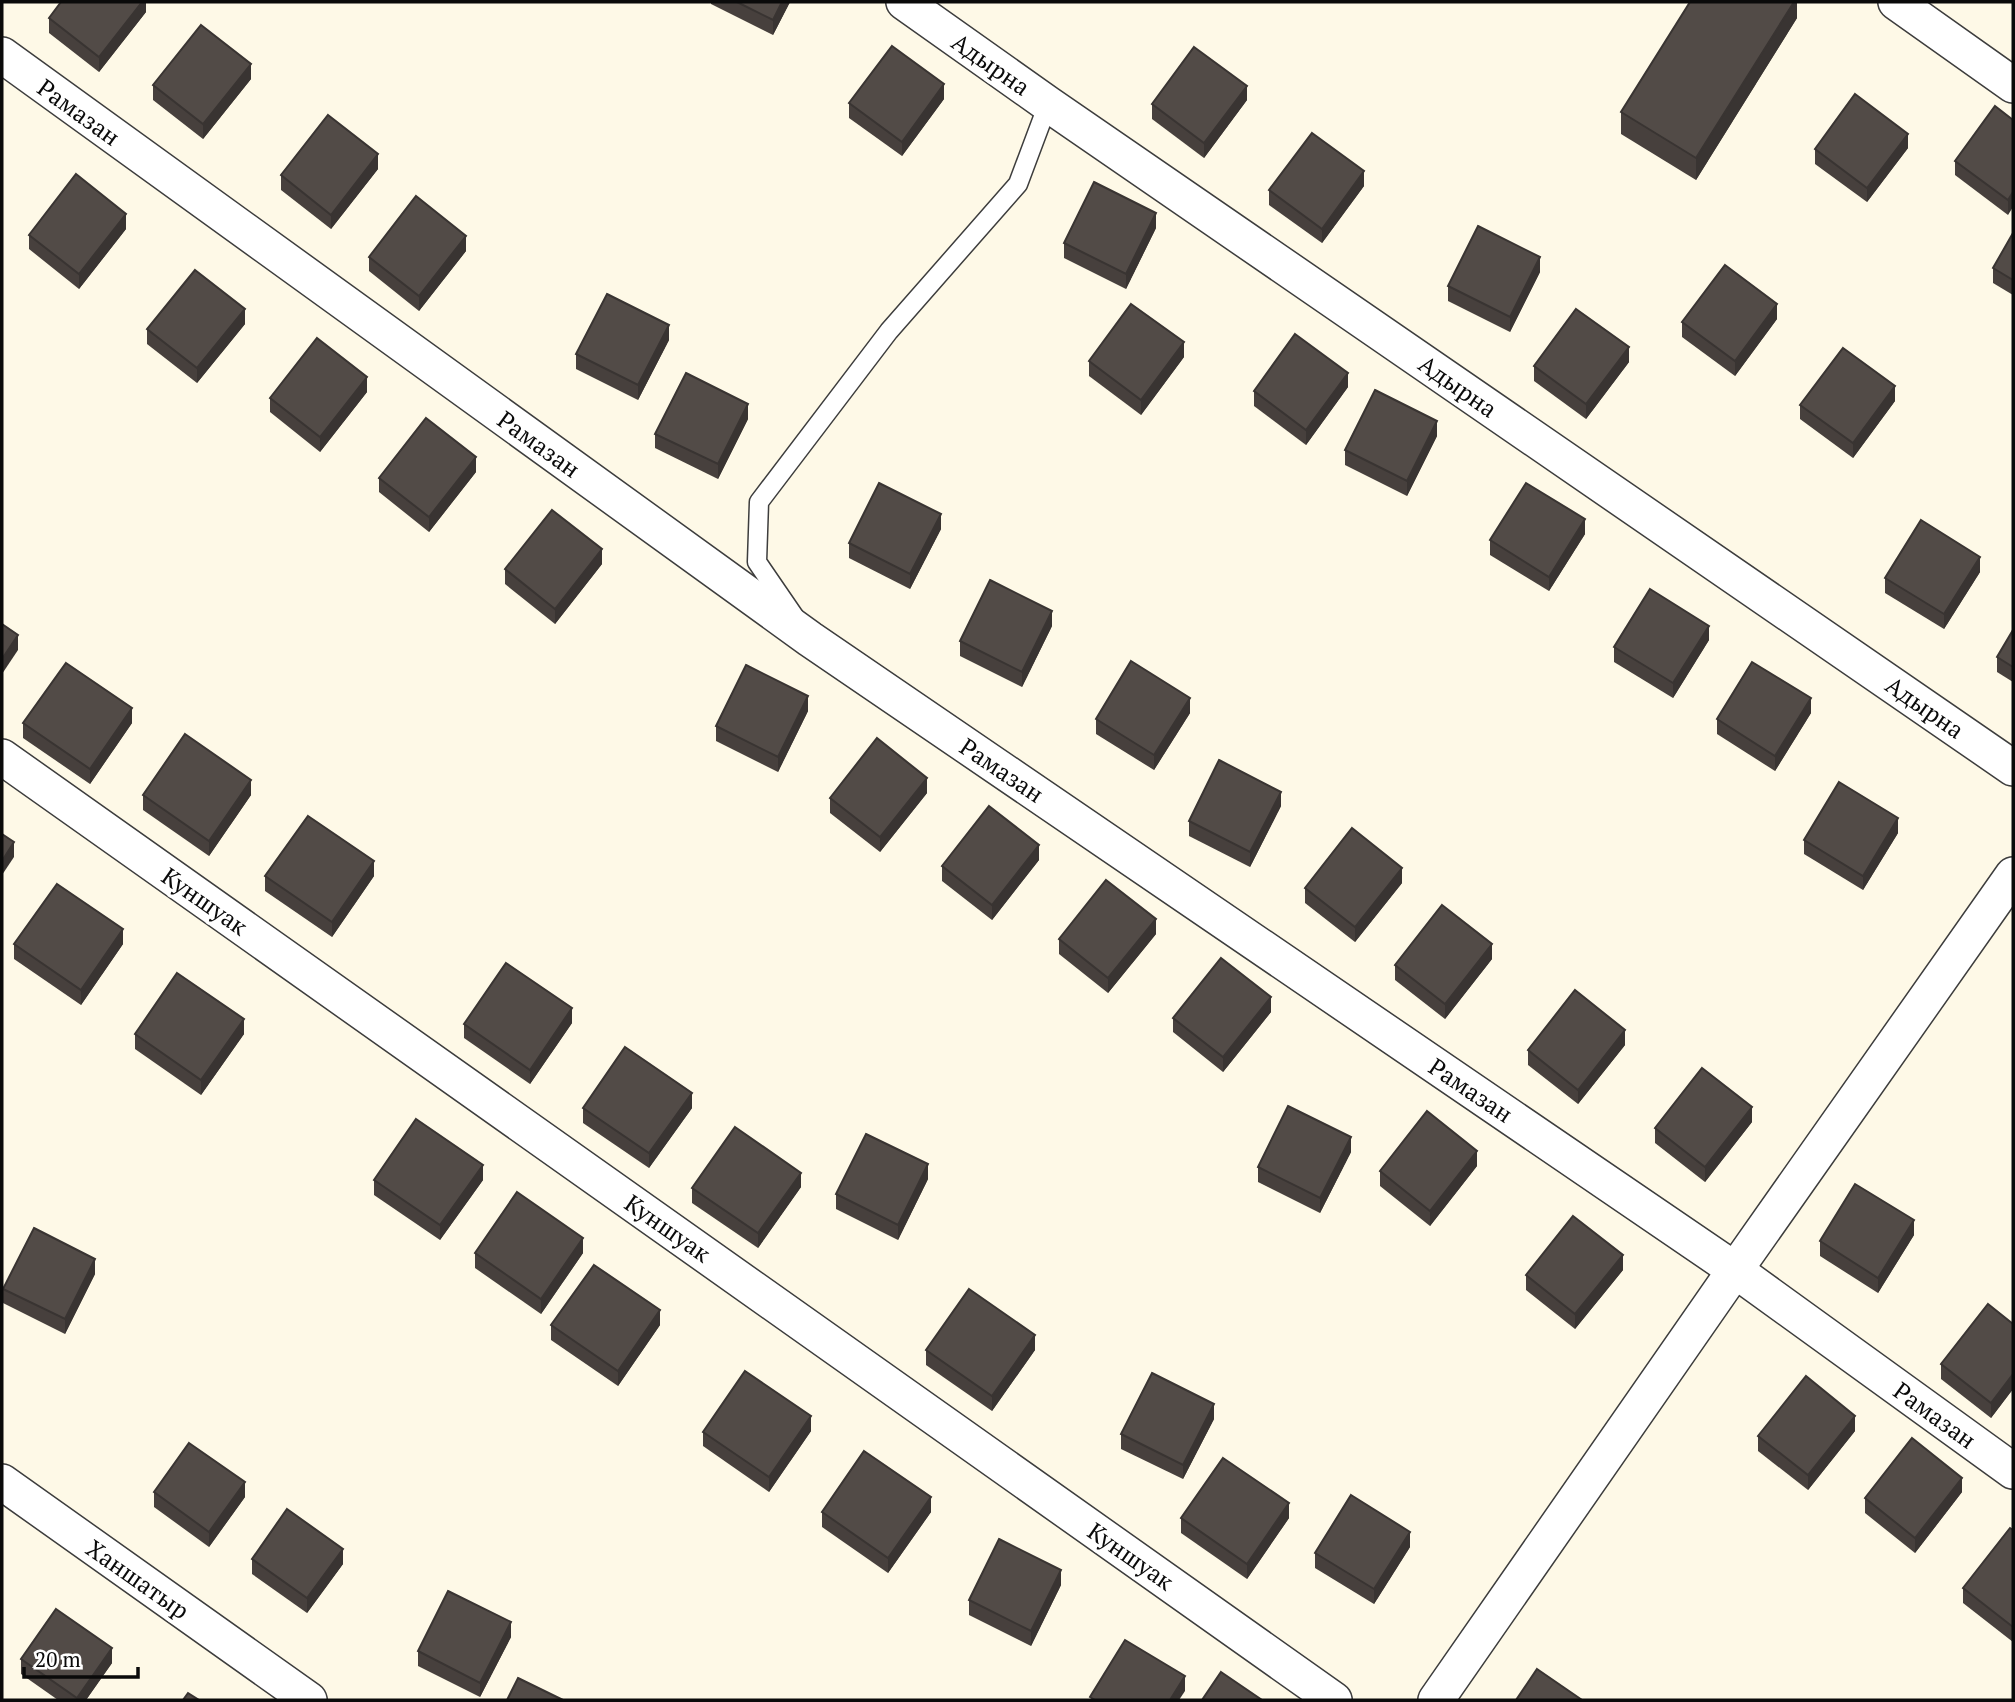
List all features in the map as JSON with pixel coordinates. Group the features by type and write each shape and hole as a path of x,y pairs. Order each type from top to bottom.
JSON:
{"street":[{"name":"Адырна","path":"904,2 2013,768"},
{"path":"1896,2 2013,85"},
{"name":"Рамазан","path":"2,55 810,639 1735,1270 2013,1471"},
{"name":"Куншуак","path":"2,757 1335,1700"},
{"path":"1436,1700 2013,876"},
{"name":"Ханшатыр","path":"2,1482 309,1700"}],"lane":[{"path":"810,639 757,562 759,502 889,331 1018,184 1048,104"}],"building":[{"path":"61,2 142,2 99,57 49,18"},
{"path":"737,2 782,2 773,20"},
{"path":"1690,2 1794,2 1696,158 1621,112"},
{"path":"201,25 251,64 203,124 153,85"},
{"path":"892,46 944,84 902,142 849,103"},
{"path":"1194,47 1247,86 1204,143 1152,104"},
{"path":"1855,94 1908,134 1867,188 1815,149"},
{"path":"1995,106 2013,120 2013,192 2008,200 1955,161"},
{"path":"328,115 378,154 331,215 281,175"},
{"path":"1312,133 1364,171 1322,229 1269,190"},
{"path":"76,174 126,214 79,274 29,235"},
{"path":"1094,182 1156,213 1126,274 1064,243"},
{"path":"416,196 466,236 419,296 369,257"},
{"path":"1478,226 1540,257 1510,317 1448,286"},
{"path":"2013,233 2013,280 1993,268"},
{"path":"1725,265 1777,304 1735,361 1682,322"},
{"path":"195,270 245,309 197,368 147,329"},
{"path":"607,294 669,325 638,385 576,354"},
{"path":"1131,304 1184,342 1141,400 1089,361"},
{"path":"1576,309 1629,347 1586,404 1534,366"},
{"path":"1295,334 1348,373 1306,430 1254,391"},
{"path":"317,338 367,377 320,437 270,398"},
{"path":"1843,348 1895,386 1853,443 1800,405"},
{"path":"686,373 748,404 718,464 655,434"},
{"path":"1375,390 1437,421 1407,481 1345,450"},
{"path":"426,418 476,457 429,517 379,478"},
{"path":"879,483 941,514 910,574 849,543"},
{"path":"1526,483 1585,519 1549,577 1490,540"},
{"path":"552,510 602,549 555,609 505,569"},
{"path":"1921,520 1980,557 1944,614 1885,578"},
{"path":"990,580 1052,611 1022,672 960,641"},
{"path":"1650,589 1709,626 1673,683 1614,647"},
{"path":"2,624 18,635 2,659"},
{"path":"2013,630 2013,667 1997,657"},
{"path":"1131,661 1190,698 1154,755 1096,719"},
{"path":"1752,662 1811,698 1775,756 1717,719"},
{"path":"66,663 132,708 90,769 23,723"},
{"path":"746,665 808,696 778,757 716,726"},
{"path":"185,734 251,780 209,841 143,795"},
{"path":"877,738 927,778 880,837 830,798"},
{"path":"1219,760 1281,792 1250,852 1189,821"},
{"path":"1839,782 1898,818 1863,876 1804,840"},
{"path":"989,806 1039,845 992,905 942,866"},
{"path":"308,816 374,861 332,922 265,876"},
{"path":"1352,828 1402,868 1355,927 1305,888"},
{"path":"2,834 14,842 2,861"},
{"path":"1106,880 1156,919 1108,978 1059,939"},
{"path":"57,884 123,929 81,990 14,944"},
{"path":"1442,905 1492,944 1445,1004 1395,965"},
{"path":"1221,958 1271,997 1223,1057 1173,1018"},
{"path":"506,963 572,1008 530,1070 464,1024"},
{"path":"177,973 244,1019 201,1080 135,1034"},
{"path":"1575,990 1625,1030 1578,1090 1528,1050"},
{"path":"625,1047 692,1093 649,1153 583,1108"},
{"path":"1702,1068 1752,1107 1705,1167 1655,1128"},
{"path":"1288,1106 1351,1137 1320,1198 1258,1167"},
{"path":"1427,1111 1477,1151 1430,1211 1380,1171"},
{"path":"416,1119 483,1165 440,1225 374,1180"},
{"path":"735,1127 801,1173 758,1233 692,1188"},
{"path":"866,1134 928,1164 898,1225 836,1194"},
{"path":"1855,1184 1914,1220 1878,1278 1820,1241"},
{"path":"517,1192 583,1238 541,1299 475,1253"},
{"path":"1573,1216 1623,1255 1575,1314 1526,1275"},
{"path":"34,1228 95,1259 65,1319 3,1289"},
{"path":"594,1265 660,1310 618,1371 551,1325"},
{"path":"969,1289 1035,1335 992,1396 926,1350"},
{"path":"1988,1304 2013,1324 2013,1374 1991,1403 1941,1364"},
{"path":"745,1371 811,1416 769,1477 703,1432"},
{"path":"1152,1373 1214,1404 1183,1465 1121,1434"},
{"path":"1806,1376 1855,1416 1808,1475 1758,1436"},
{"path":"1912,1438 1962,1478 1915,1538 1865,1498"},
{"path":"189,1443 245,1482 209,1532 154,1492"},
{"path":"864,1451 931,1497 888,1558 822,1512"},
{"path":"1223,1458 1289,1503 1247,1564 1181,1518"},
{"path":"1351,1495 1410,1532 1374,1589 1315,1553"},
{"path":"287,1509 343,1549 307,1598 252,1559"},
{"path":"2010,1528 2013,1530 2013,1627 1963,1588"},
{"path":"999,1539 1061,1570 1031,1631 969,1600"},
{"path":"448,1591 511,1622 480,1683 418,1651"},
{"path":"56,1609 112,1648 77,1698 21,1659"},
{"path":"1125,1640 1185,1676 1170,1700 1095,1700 1090,1697"},
{"path":"1537,1669 1582,1700 1516,1700"},
{"path":"1221,1672 1262,1700 1202,1700"},
{"path":"518,1678 563,1700 507,1700"},
{"path":"188,1693 199,1700 183,1700"}]}
